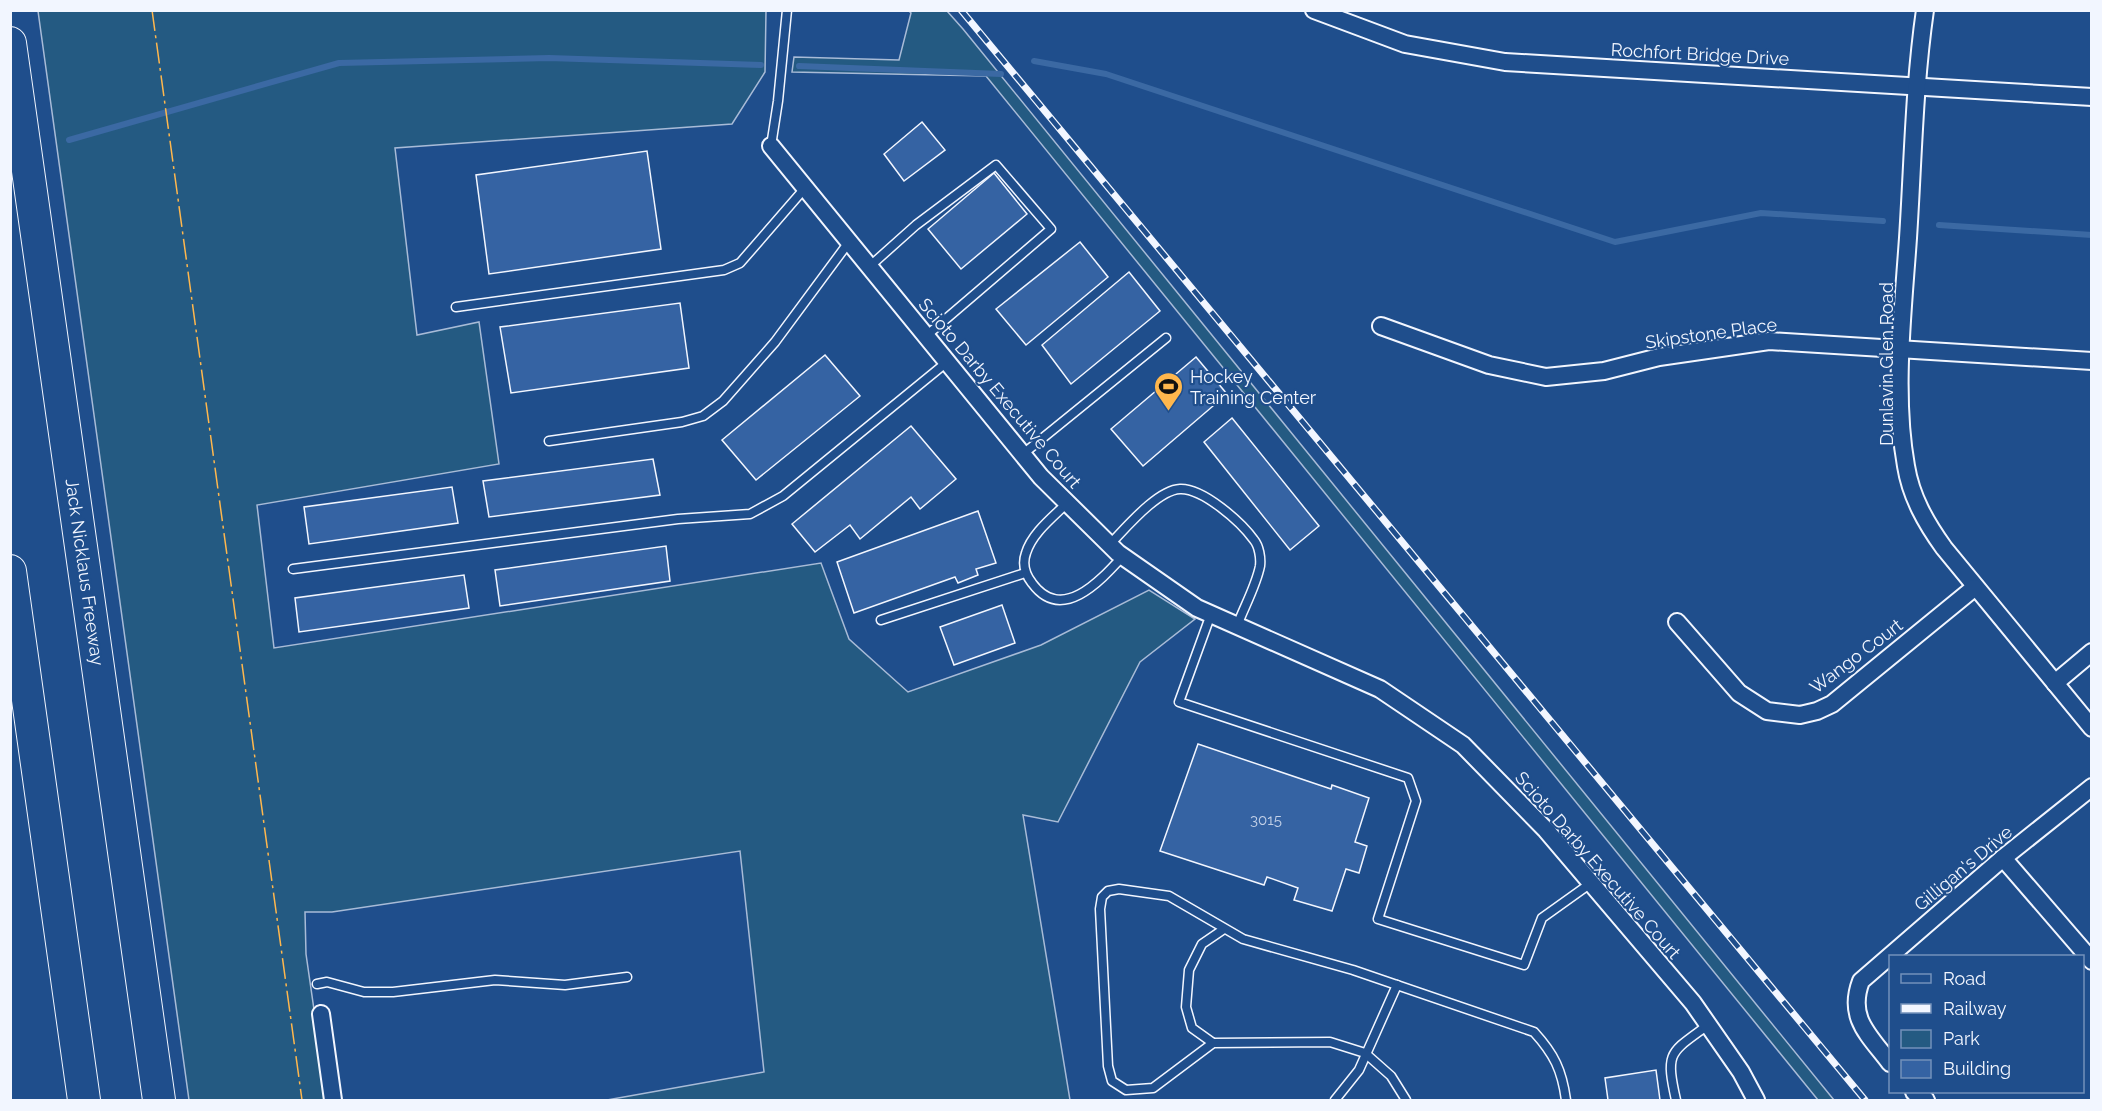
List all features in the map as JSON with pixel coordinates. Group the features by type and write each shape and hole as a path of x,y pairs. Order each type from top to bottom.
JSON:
{"highway":[{"name":"Jack Nicklaus Freeway","path":"10,43 159,1101"},
{"path":"10,571 84,1101"}],"street":[{"name":"Rochfort Bridge Drive","path":"1314,10 1405,44 1505,62 2091,97"},
{"name":"Dunlavin Glen Road","path":"1925,10 1917,86 1902,350 1901,418 1906,466 1912,492 1926,523 1974,588 2091,728"},
{"name":"Scioto Darby Executive Court","path":"771,146 1023,454 1109,545 1197,608 1380,689 1463,745 1546,830 1693,1003 1741,1072 1756,1101"},
{"name":"Skipstone Place","path":"1381,326 1489,365 1546,377 1604,371 1659,357 1769,341 2091,361"},
{"name":"Wango Court","path":"1677,622 1749,701 1767,711 1800,715 1832,704 1974,588"},
{"path":"2055,683 2091,652"},
{"name":"Gilligan's Drive","path":"1891,955 2091,787"},
{"path":"2004,858 2091,960"},
{"name":"Gilligan's Drive","path":"1889,957 1861,981 1855,997 1856,1014 1864,1029 1889,1062"},
{"path":"321,1014 333,1101"}],"lane":[{"path":"771,146 787,10"},
{"path":"869,267 916,225 996,165 1051,229 926,336"},
{"path":"456,307 724,270 740,263 805,188"},
{"path":"549,441 682,422 702,416 723,401 775,342 849,242"},
{"path":"1023,454 1166,338"},
{"path":"293,569 678,519 750,514 783,496 947,362"},
{"path":"1109,545 1164,494 1180,489 1188,490 1218,505 1254,540 1259,551 1260,565 1237,626"},
{"path":"1068,503 1033,538 1025,554 1025,573 1034,586 1050,597 1059,599 1075,597 1094,587 1123,556"},
{"path":"882,620 1025,573"},
{"path":"1211,614 1179,702 1408,778 1416,801 1378,919 1524,965 1542,918 1591,883"},
{"path":"1213,1043 1153,1088 1126,1090 1112,1081 1108,1066 1100,909 1102,897 1108,891 1119,889 1169,896 1243,939 1397,985 1534,1032 1553,1052 1564,1083 1566,1101"},
{"path":"1224,929 1202,944 1189,970 1186,1007 1192,1028 1213,1043 1330,1042 1365,1053 1391,1076 1406,1101"},
{"path":"317,984 327,982 364,992 393,993 495,980 565,985 627,977"},
{"path":"1335,1101 1359,1070 1397,985"},
{"path":"1676,1101 1670,1060 1674,1050 1708,1025"}],"green space":[{"path":"38,11 766,11 765,72 732,124 395,148 417,335 479,322 499,464 257,505 274,648 821,563 849,639 908,692 1041,645 1149,590 1195,619 1140,662 1058,822 1023,815 1070,1100 607,1100 764,1072 740,851 332,912 305,912 306,954 327,1100 189,1100"},
{"path":"909,11 947,11 963,29 1834,1100 1818,1100 986,76 792,72 794,57 899,60 911,13"}],"building":[{"path":"922,122 945,150 904,181 884,154"},
{"path":"647,151 661,249 489,274 476,175"},
{"path":"994,173 1027,214 961,269 928,229"},
{"path":"1080,242 1108,277 1026,345 996,309"},
{"path":"1129,272 1160,311 1071,384 1042,345"},
{"path":"680,303 689,368 511,393 500,327"},
{"path":"825,355 860,396 756,480 722,440"},
{"name":"Hockey Training Center","path":"1196,357 1227,394 1143,466 1111,429"},
{"path":"1232,418 1319,526 1290,550 1204,442"},
{"path":"911,426 956,479 920,509 911,497 860,539 850,525 815,552 792,524"},
{"path":"653,459 660,495 489,517 483,481"},
{"path":"452,487 458,523 309,544 304,507"},
{"path":"978,511 996,563 976,569 978,575 958,583 955,577 854,613 837,562"},
{"path":"666,546 670,581 500,606 495,570"},
{"path":"464,575 469,608 299,632 295,598"},
{"path":"1002,605 1015,643 954,665 940,627"},
{"path":"1198,744 1331,789 1332,785 1369,798 1355,842 1367,846 1359,873 1346,869 1332,911 1294,900 1298,888 1267,877 1264,885 1160,851"},
{"path":"1656,1070 1660,1100 1608,1100 1605,1078"}],"waterway":[{"path":"69,140 339,63 549,58 761,65"},
{"path":"1034,61 1106,74 1615,242 1761,213 1883,221"},
{"path":"799,66 1001,74"},
{"path":"1939,225 2092,235"}],"railway":[{"path":"961,10 1865,1100"}],"power":[{"path":"152,10 302,1100"}],"place":[{"name":"Hockey Training Center","path":"1169,412"}]}
